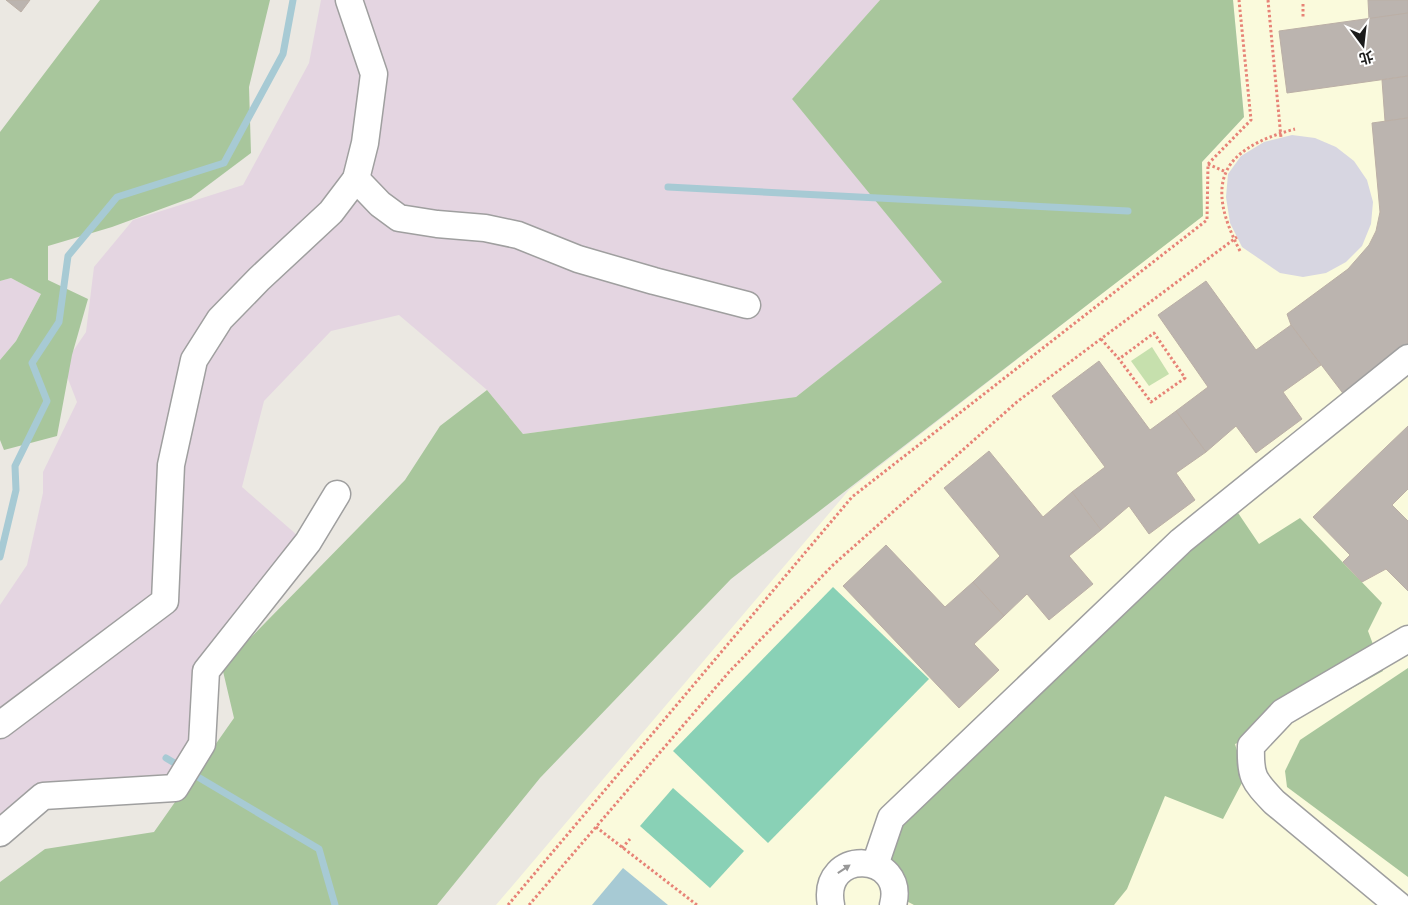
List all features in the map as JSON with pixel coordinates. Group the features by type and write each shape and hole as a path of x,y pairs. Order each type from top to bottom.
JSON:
{"lane":[{"path":"0,725 165,601 171,465 194,360 220,319 259,279 331,212 356,179 365,143 374,74 349,0"},
{"path":"356,179 380,204 399,218 437,224 485,228 518,235 578,259 747,305"},
{"path":"875,865 890,818 1131,588 1181,541 1408,358"},
{"path":"0,833 43,796 175,788 202,744 206,671 308,542 336,494"},
{"path":"1398,905 1274,802 1259,786 1250,771 1251,746 1283,712 1408,639"},
{"path":"831,905 831,885 836,875 854,863 875,865 888,875 893,884 893,905"}],"path":[{"path":"508,905 852,497 1208,220 1208,164 1251,120 1239,0"},
{"path":"1268,0 1281,138"},
{"path":"1303,4 1303,17"},
{"path":"1240,251 1226,222 1221,198 1222,180 1241,151 1265,138 1295,129"},
{"path":"1208,164 1226,172"},
{"path":"529,905 729,672 833,565 1018,401 1235,238"},
{"path":"1101,339 1119,359 1151,402 1185,378 1154,333 1119,359"},
{"path":"596,827 697,905"},
{"path":"622,848 630,839"}],"shaded area":[{"path":"100,0 270,0 249,87 251,153 191,198 112,227 48,246 48,280 88,299 72,355 57,436 4,450 0,440 0,360 16,341 41,294 11,278 0,281 0,132"},
{"path":"321,0 880,0 792,99 943,282 796,397 523,434 487,390 399,315 331,331 264,401 242,487 297,535 193,666 189,739 167,774 37,783 0,814 0,605 27,565 43,493 43,472 77,402 63,366 86,332 94,267 133,220 243,185 309,63"},
{"path":"880,0 1233,0 1244,117 1202,162 1203,216 731,579 540,778 437,905 0,905 0,882 45,849 154,832 234,718 222,667 405,480 440,426 487,390 523,434 796,397 942,282 792,99"},
{"path":"1233,0 1408,0 1408,905 496,905 849,490 1202,216 1202,162 1244,117"},
{"path":"1292,135 1315,138 1336,147 1354,161 1367,180 1373,202 1371,224 1362,246 1346,262 1326,273 1303,277 1280,273 1242,247 1230,223 1226,197 1228,174 1241,156 1264,142"},
{"path":"11,278 41,294 16,341 0,360 0,281"},
{"path":"1230,501 1259,544 1300,518 1382,603 1368,631 1383,671 1293,721 1235,744 1245,777 1223,819 1165,796 1127,889 1114,905 914,905 895,895 888,875 891,818"},
{"path":"1408,668 1408,877 1287,787 1285,771 1300,740"}],"green space":[{"path":"1152,347 1169,374 1149,386 1131,361"},
{"path":"833,587 929,679 768,843 673,751"},
{"path":"673,788 744,851 710,888 640,826"}],"water":[{"path":"623,868 668,905 592,905"}],"building":[{"path":"6,0 30,0 21,12"},
{"path":"1368,0 1408,0 1408,13 1369,19"},
{"path":"1408,13 1408,76 1287,93 1279,31"},
{"path":"1408,76 1408,118 1385,121 1382,80"},
{"path":"1408,118 1408,352 1345,396 1291,325 1287,314 1348,269 1369,245 1376,231 1380,212 1372,123"},
{"path":"1206,281 1256,350 1291,325 1321,365 1283,392 1302,419 1256,453 1236,426 1206,452 1176,411 1208,387 1158,315"},
{"path":"1099,361 1150,430 1176,411 1206,452 1176,473 1195,500 1149,534 1129,506 1101,530 1072,492 1105,467 1052,396"},
{"path":"1408,426 1408,489 1392,505 1408,521 1408,591 1386,569 1362,582 1343,562 1350,555 1313,517"},
{"path":"989,451 1043,517 1072,492 1101,530 1069,556 1093,584 1049,620 1027,594 1004,616 973,582 1000,556 944,488"},
{"path":"886,545 945,607 973,582 1004,616 974,644 999,670 959,708 843,586"}],"waterway":[{"path":"0,557 16,490 15,466 47,401 32,363 59,322 68,256 117,197 224,163 283,54 293,0"},
{"path":"668,187 1128,211"},
{"path":"166,758 319,849 335,905"}]}
